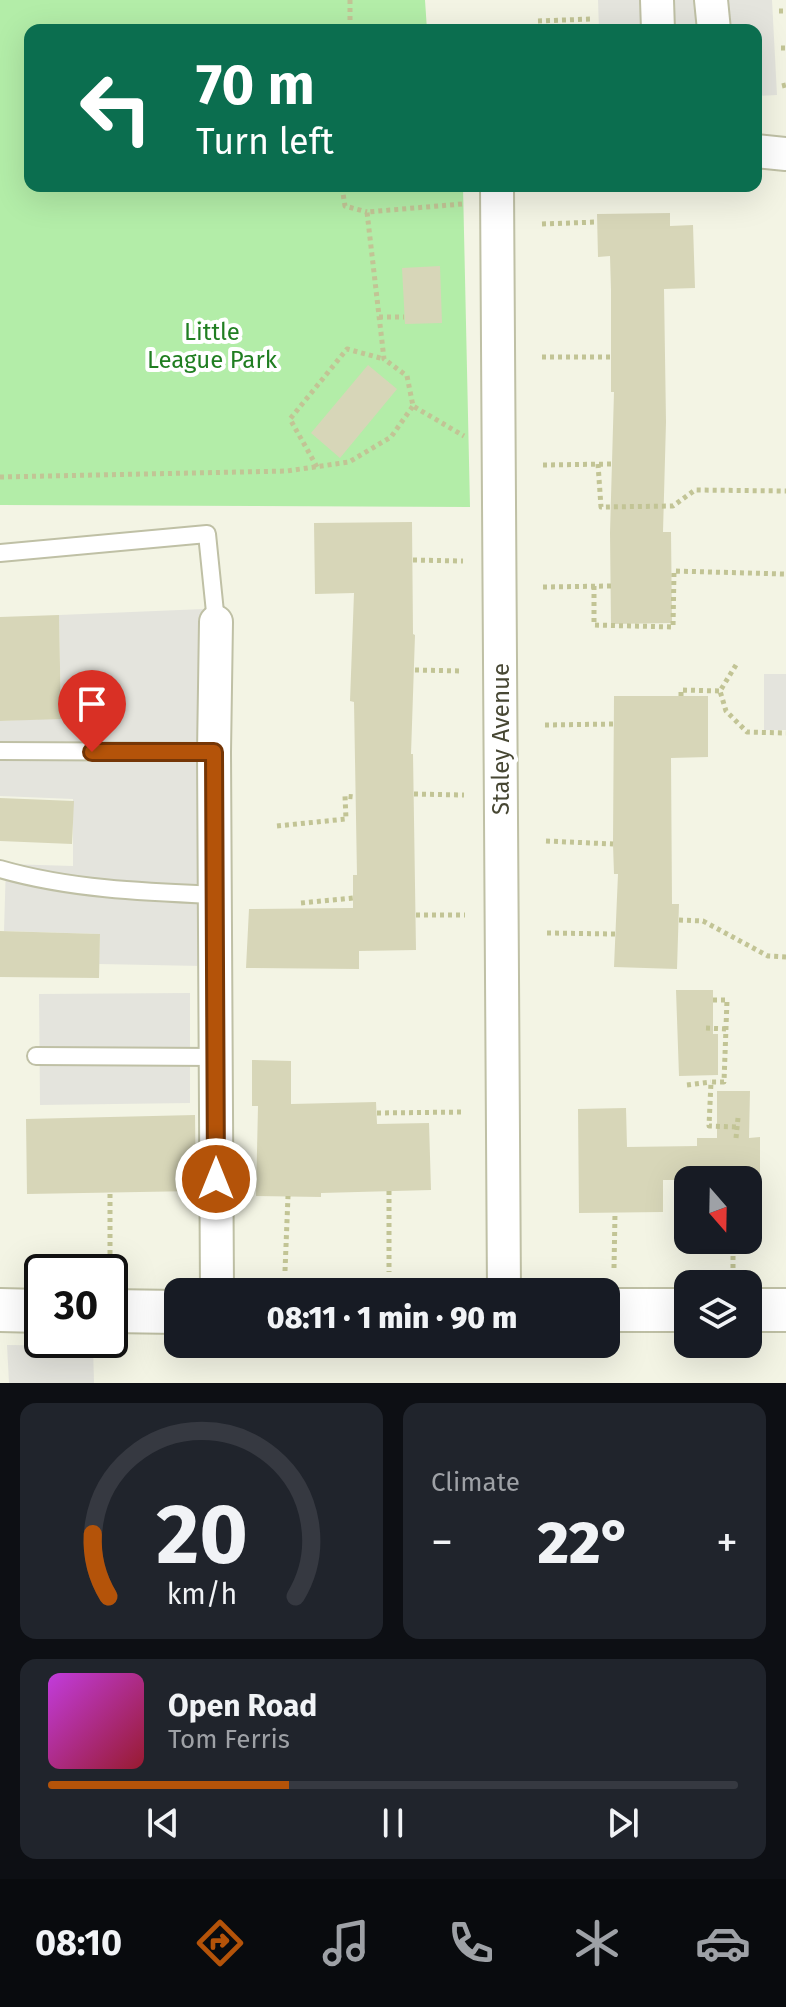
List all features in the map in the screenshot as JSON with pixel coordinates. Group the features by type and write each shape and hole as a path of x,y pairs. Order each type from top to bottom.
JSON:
{"street":[{"path":"657,0 658,24"},
{"path":"711,0 713,24"},
{"path":"762,152 786,154"},
{"name":"Staley Avenue","path":"497,194 504,1278"},
{"path":"216,622 217,1278"},
{"path":"620,1294 674,1307"},
{"path":"762,1300 786,1310"},
{"path":"0,1310 24,1311"},
{"path":"128,1311 164,1312"}],"lane":[{"path":"0,553 207,534 216,622"},
{"path":"0,751 214,752"},
{"path":"0,869 26,877 139,892 215,895"},
{"path":"36,1056 216,1057"}],"path":[{"path":"350,0 350,24"},
{"path":"538,21 592,19"},
{"path":"343,192 345,206 367,212 497,194"},
{"path":"367,212 384,359"},
{"path":"542,224 597,222"},
{"path":"379,317 404,317"},
{"path":"0,477 287,471 317,467 349,462 391,437 413,406 407,376 384,359 347,349 290,419 317,467"},
{"path":"542,357 611,357"},
{"path":"413,406 499,457"},
{"path":"598,464 601,507 673,506 695,490 786,491"},
{"path":"543,465 612,464"},
{"path":"413,560 464,561"},
{"path":"594,586 594,625 673,627 673,571 784,574"},
{"path":"543,587 611,586"},
{"path":"736,665 720,691 726,711 747,732 786,733"},
{"path":"415,670 464,671"},
{"path":"681,696 681,690 720,691"},
{"path":"545,725 614,724"},
{"path":"414,794 465,795"},
{"path":"277,826 346,819 345,796 354,797"},
{"path":"546,841 613,844"},
{"path":"301,903 353,898"},
{"path":"416,915 466,915"},
{"path":"679,920 703,921 768,956 786,957"},
{"path":"547,933 615,934"},
{"path":"687,1085 724,1082 727,1000 713,1000"},
{"path":"706,1028 726,1029"},
{"path":"711,1082 709,1126 737,1127"},
{"path":"377,1113 466,1112"},
{"path":"736,1138 738,1118"},
{"path":"389,1191 389,1272"},
{"path":"110,1193 110,1254"},
{"path":"285,1271 288,1196"},
{"path":"611,1278 615,1213"}],"green space":[{"name":"Little League Park","path":"0,0 425,0 427,24 24,24 24,192 463,192 470,507 0,505"}],"shaded area":[{"path":"598,0 772,0 777,95 762,96 762,24 599,24"},
{"path":"204,609 202,966 99,964 100,934 4,931 6,864 73,866 73,799 0,796 0,721 61,718 59,615"},
{"path":"764,674 786,674 786,730 764,730"},
{"path":"190,993 190,1103 40,1105 39,994"},
{"path":"7,1345 24,1345 24,1358 93,1358 94,1383 9,1383"}],"building":[{"path":"670,213 670,226 693,225 695,288 664,289 666,422 663,532 671,532 672,623 611,624 614,392 611,392 610,256 598,257 597,214"},
{"path":"440,266 442,323 405,324 402,268"},
{"path":"368,365 397,389 340,458 311,433"},
{"path":"412,522 415,635 411,754 416,950 359,951 359,969 246,968 249,909 353,908 353,875 357,875 354,702 350,701 354,593 315,594 314,523"},
{"path":"59,615 61,719 0,721 0,617"},
{"path":"614,696 708,696 708,757 671,758 672,904 679,904 677,969 614,967 618,874 614,874 613,844"},
{"path":"0,798 74,801 72,844 0,841"},
{"path":"0,931 100,934 99,978 0,977"},
{"path":"676,990 713,990 713,1034 718,1034 718,1075 679,1076"},
{"path":"252,1060 291,1061 291,1104 376,1102 377,1124 429,1123 431,1190 321,1193 321,1197 256,1196 258,1106 252,1106"},
{"path":"717,1091 750,1091 749,1138 760,1137 760,1166 674,1166 674,1180 663,1180 663,1212 579,1213 578,1109 626,1108 627,1147 697,1146 697,1138 717,1138"},
{"path":"195,1115 196,1191 27,1194 26,1119"}],"route":[{"path":"92,752 214,752 216,1179"}]}
